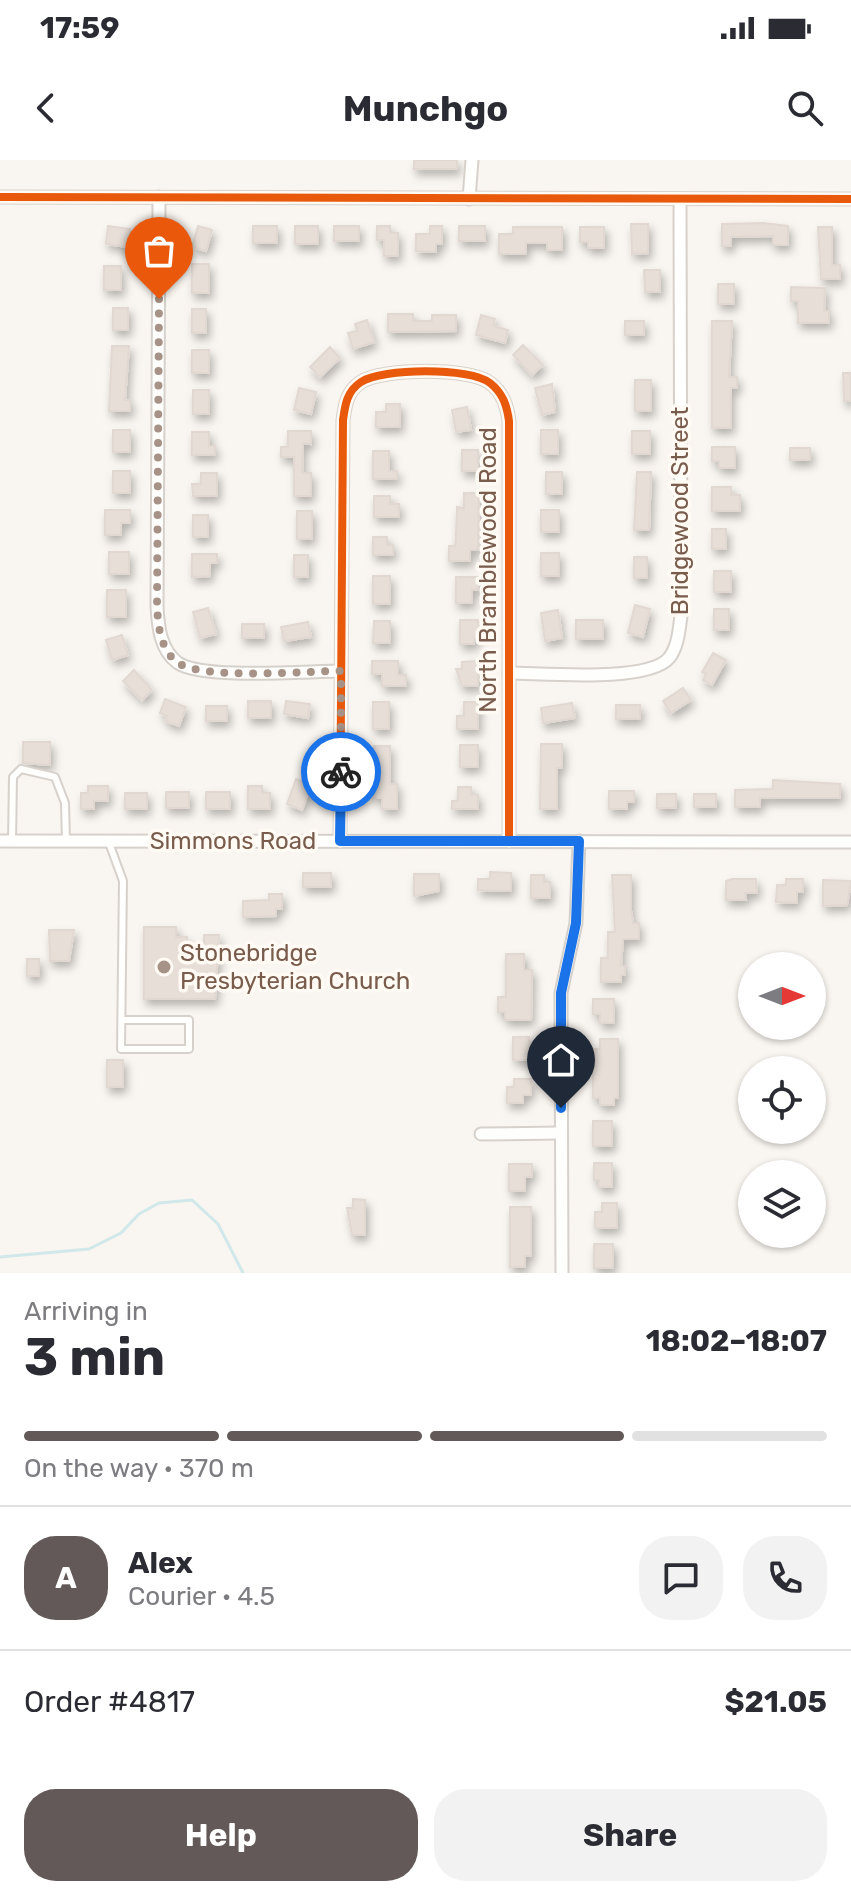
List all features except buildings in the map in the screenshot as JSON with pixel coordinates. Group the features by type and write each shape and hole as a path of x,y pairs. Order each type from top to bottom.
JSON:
{"street":[{"path":"469,199 472,160"},
{"path":"0,197 851,199"},
{"path":"159,197 157,606 161,637 176,662 191,668 248,672 341,671"},
{"name":"Bridgewood Street","path":"509,673 648,670 670,657 677,640 681,616 680,199"},
{"name":"North Bramblewood Road","path":"340,841 343,420 346,399 366,379 415,373 479,377 498,389 507,406 510,451 509,841"},
{"name":"Simmons Road","path":"6,841 851,842"},
{"path":"562,1273 561,993 576,923 579,841"},
{"path":"481,1134 561,1133"}],"lane":[{"path":"6,841 13,777 21,769 55,777 65,803 66,841"},
{"path":"108,840 123,881 121,1049 189,1049 189,1020 122,1020"}],"waterway":[{"path":"0,1257 89,1249 121,1233 139,1214 159,1203 192,1200 218,1224 243,1273"}],"cycle path":[{"path":"0,197 851,199"},
{"path":"340,841 345,409 350,394 361,382 387,374 426,371 464,374 490,383 501,395 508,415 509,841"}],"way so far":[{"path":"159,299 157,606 161,637 176,662 191,668 248,672 341,671 341,772"}],"place":[{"name":"Stonebridge Presbyterian Church","path":"164,967"}],"route":[{"path":"341,772 340,841 579,841 579,898 561,993 561,1108"}]}
